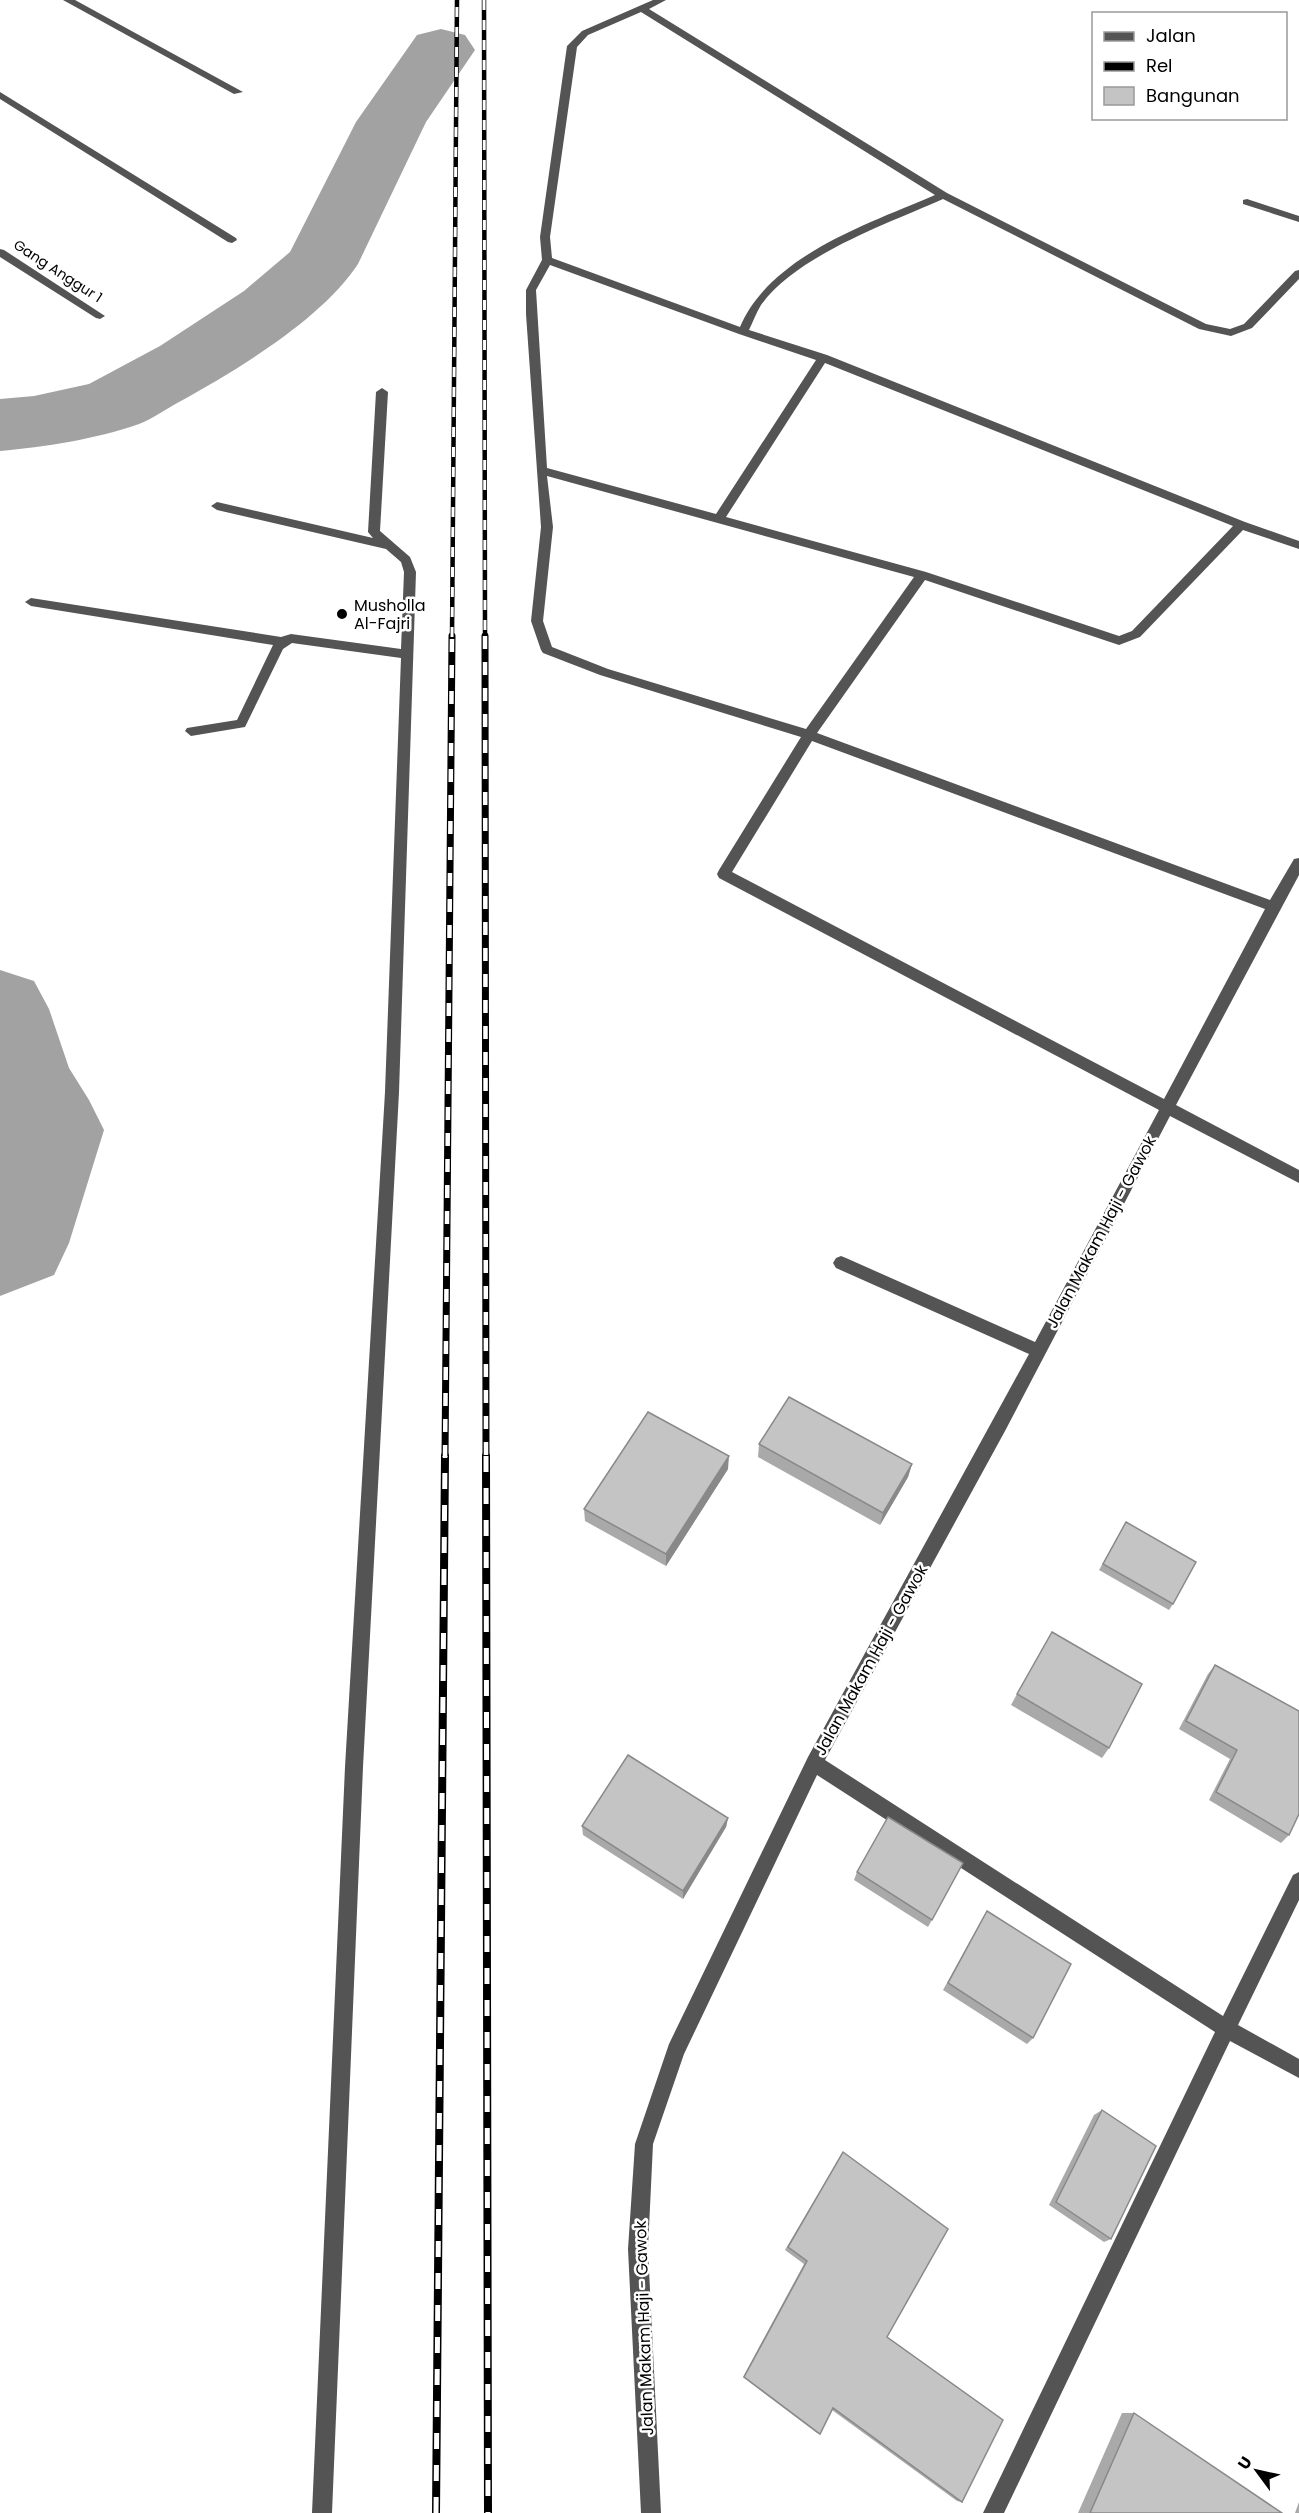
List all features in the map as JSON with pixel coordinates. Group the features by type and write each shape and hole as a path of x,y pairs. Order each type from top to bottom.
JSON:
{"street":[{"path":"68,0 238,92"},
{"path":"661,0 585,33 572,46 545,237 547,260 531,290 540,470 547,527 537,621 547,650 604,672 809,735 1273,907"},
{"path":"642,9 942,195 1203,327 1231,333 1248,326 1299,273"},
{"path":"0,94 232,240"},
{"path":"743,332 757,302 775,284 799,267 829,247 942,195"},
{"path":"1247,202 1299,219"},
{"name":"Gang Anggur 1","path":"0,252 100,316"},
{"path":"547,260 743,332 823,358 1241,525 1299,545"},
{"path":"719,519 823,358"},
{"path":"322,2513 354,1767 392,1092 410,572 406,560 374,532 382,392"},
{"path":"540,470 922,575 1096,635 1125,641 1136,634 1241,525"},
{"path":"217,506 392,546"},
{"path":"922,575 809,735 724,874 759,895 956,995 1299,1177"},
{"path":"31,602 282,642 291,638 406,654"},
{"path":"191,731 241,724 282,642"},
{"name":"Jalan Makam Haji - Gawok","path":"651,2513 638,2249 644,2144 676,2051 814,1763 1038,1351 1299,862"},
{"path":"841,1263 1038,1351"},
{"path":"814,1763 1226,2029 1299,2069"},
{"path":"993,2513 1299,1881"}],"building":[{"path":"789,1397 912,1464 883,1513 759,1444"},
{"path":"648,1412 729,1456 666,1554 584,1509"},
{"path":"1126,1522 1196,1562 1173,1604 1103,1564"},
{"path":"1052,1632 1142,1684 1109,1748 1017,1694"},
{"path":"1215,1665 1299,1711 1299,1814 1289,1835 1216,1792 1237,1750 1186,1721"},
{"path":"628,1755 728,1818 683,1891 582,1826"},
{"path":"888,1817 963,1863 932,1920 857,1872"},
{"path":"987,1911 1071,1964 1033,2038 948,1983"},
{"path":"1102,2110 1156,2146 1111,2239 1056,2202"},
{"path":"843,2152 948,2229 887,2337 1003,2420 962,2502 833,2408 820,2434 744,2377 807,2261 788,2247"},
{"path":"1134,2413 1282,2513 1090,2513"}],"waterway":[{"path":"0,425 34,422 112,405 188,364 271,308 321,264 391,122 441,50"},
{"path":"0,1009 23,1081 53,1130 17,1243 0,1251"}],"railway":[{"path":"452,637 457,0"},
{"path":"484,0 485,637"},
{"path":"445,1458 452,636"},
{"path":"485,636 486,1458"},
{"path":"436,2513 445,1456"},
{"path":"486,1456 488,2513"}],"place":[{"name":"Musholla Al-Fajri","path":"342,614"}]}
